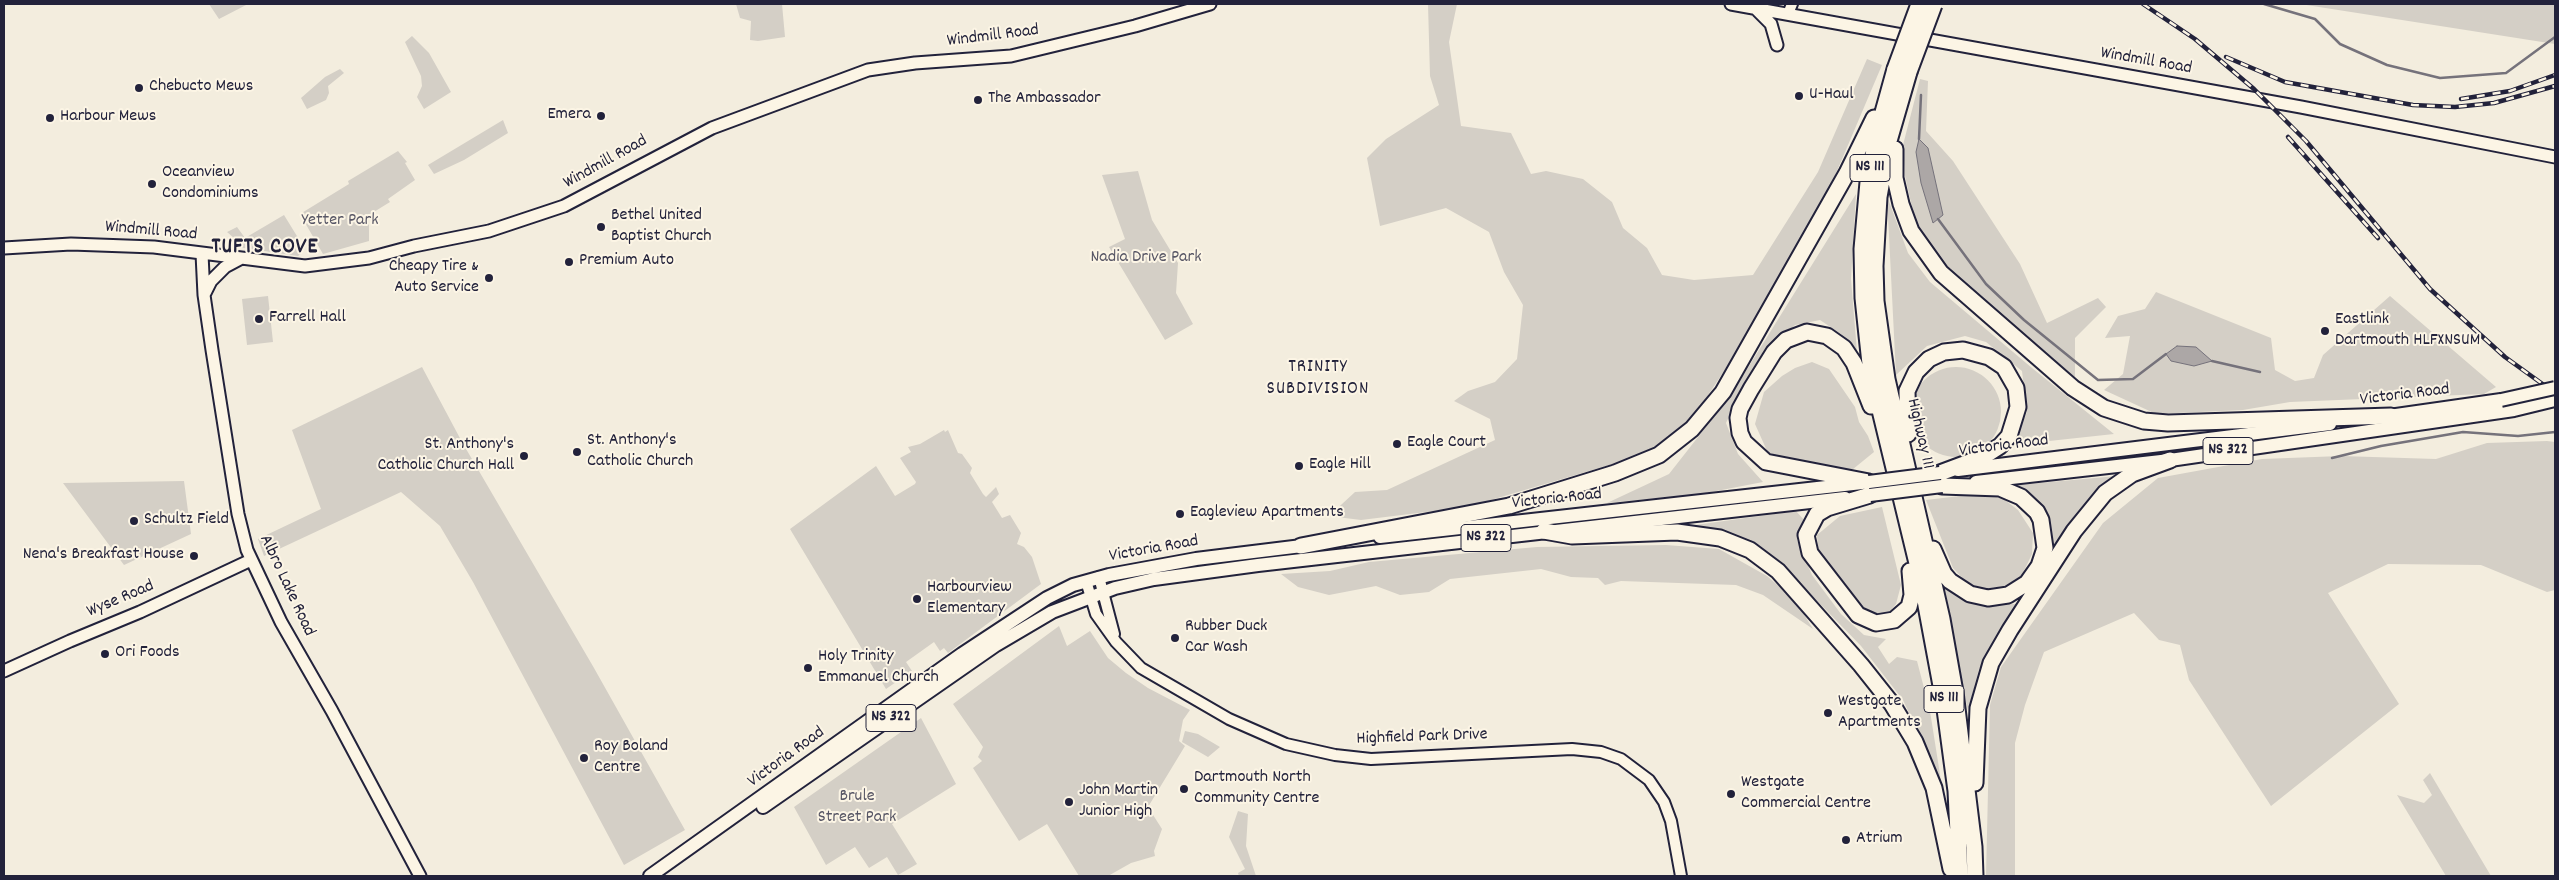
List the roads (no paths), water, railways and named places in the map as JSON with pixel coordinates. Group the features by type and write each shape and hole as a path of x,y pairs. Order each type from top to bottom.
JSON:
{"highway":[{"name":"Highway 111","path":"1929,4 1902,70 1868,182 1862,272 1871,373 1931,628 1944,702 1956,791 1960,876"},
{"name":"Highway 111","path":"1895,92 1880,197 1875,266 1879,334 1942,619 1955,692 1974,847 1975,876"},
{"path":"1895,92 1895,178 1901,204 1911,231 1922,250 1940,273 2089,400 2123,416 2168,423 2392,416"},
{"path":"1301,546 1509,506 1640,464 1659,455 1692,429 1709,412 1733,376 1847,173 1895,92"},
{"path":"1870,489 1766,462 1744,442 1740,433 1738,418 1740,409 1780,345 1792,336 1814,332 1834,338 1844,348 1857,371 1893,462"},
{"path":"1911,483 1906,402 1911,381 1921,365 1944,352 1963,350 1980,352 1996,361 2011,376 2018,407 2014,426 2009,436 1992,452 1941,479"},
{"path":"1974,847 1975,730 1978,708 1991,663 2074,531 2105,493 2132,474 2170,460"},
{"path":"1917,509 1944,574 1963,591 1978,597 1999,597 2018,590 2028,583 2039,566 2045,548 2044,529 2037,512 2021,497 2000,488 1941,479"},
{"path":"1870,489 1822,510 1813,519 1806,535 1810,553 1863,619 1876,623 1888,622 1901,616 1909,606 1913,588 1907,552 1908,525"},
{"path":"1544,531 1572,536 1676,532 1720,538 1750,550 1778,571 1861,665 1892,704 1915,742 1934,788 1952,876"}],"main road":[{"name":"Windmill Road","path":"4,248 44,244 154,247 305,266 369,258 414,246 489,231 564,206 712,128 868,70 915,63 1011,56 1135,26 1210,4"},
{"name":"Windmill Road","path":"1731,4 1754,8 1790,9 2555,157"},
{"path":"1754,8 1771,24 1777,45"},
{"name":"Albro Lake Road","path":"202,254 204,295 238,514 251,560 281,622 332,711 420,876"},
{"path":"204,295 212,281 225,267 240,259"},
{"name":"Victoria Road","path":"664,876 996,644 1052,612 1126,584 1870,489 2501,400 2555,388"},
{"name":"Victoria Road","path":"1941,479 2170,460 2514,410 2555,400"},
{"name":"Victoria Road","path":"650,876 985,638 1047,598 1086,580 1196,559 1301,546 1870,489"},
{"name":"Wyse Road","path":"4,672 70,640 147,609 251,560"}],"street":[{"name":"Highfield Park Drive","path":"1099,577 1116,642"},
{"name":"Highfield Park Drive","path":"1086,580 1096,614 1116,642 1141,668 1212,710 1281,742 1309,750 1371,759 1572,749 1601,752 1621,759 1649,780 1664,802 1671,821 1681,876"}],"waterway":[{"path":"2264,4 2315,19 2340,44 2387,65 2440,78 2506,73 2555,37"},
{"path":"1919,139 1921,95"},
{"path":"1938,219 1986,284 2024,320 2098,380 2133,379 2166,354"},
{"path":"2212,361 2260,372"},
{"path":"2332,458 2381,446 2463,432 2518,436 2555,432"}],"railway":[{"path":"2143,4 2195,39 2254,89 2306,141 2430,289 2505,357 2555,393"},
{"path":"2226,57 2285,82 2413,105 2455,107 2494,103 2555,86"},
{"path":"2461,99 2510,91 2555,75"},
{"path":"2288,137 2378,238"}],"place":[{"name":"Chebucto Mews","path":"139,88"},
{"name":"U-Haul","path":"1799,96"},
{"name":"The Ambassador","path":"978,100"},
{"name":"Emera","path":"601,116"},
{"name":"Harbour Mews","path":"50,118"},
{"name":"Oceanview Condominiums","path":"152,184"},
{"name":"Bethel United Baptist Church","path":"601,227"},
{"name":"Premium Auto","path":"569,262"},
{"name":"Cheapy Tire & Auto Service","path":"489,278"},
{"name":"Farrell Hall","path":"259,319"},
{"name":"Eastlink Dartmouth HLFXNSUM","path":"2325,331"},
{"name":"Eagle Court","path":"1397,444"},
{"name":"St. Anthony's Catholic Church","path":"577,452"},
{"name":"St. Anthony's Catholic Church Hall","path":"524,456"},
{"name":"Eagle Hill","path":"1299,466"},
{"name":"Eagleview Apartments","path":"1180,514"},
{"name":"Schultz Field","path":"134,521"},
{"name":"Nena's Breakfast House","path":"194,556"},
{"name":"Harbourview Elementary","path":"917,599"},
{"name":"Rubber Duck Car Wash","path":"1175,638"},
{"name":"Ori Foods","path":"105,654"},
{"name":"Holy Trinity Emmanuel Church","path":"808,668"},
{"name":"Westgate Apartments","path":"1828,713"},
{"name":"Roy Boland Centre","path":"584,758"},
{"name":"Dartmouth North Community Centre","path":"1184,789"},
{"name":"Westgate Commercial Centre","path":"1731,794"},
{"name":"John Martin Junior High","path":"1069,802"},
{"name":"Atrium","path":"1846,840"}],"district":[{"name":"TUFTS COVE","path":"265,249"},
{"name":"TRINITY SUBDIVISION","path":"1318,379"}],"park label":[{"name":"Yetter Park","path":"340,222"},
{"name":"Nadia Drive Park","path":"1146,259"},
{"name":"Brule Street Park","path":"857,808"}]}
